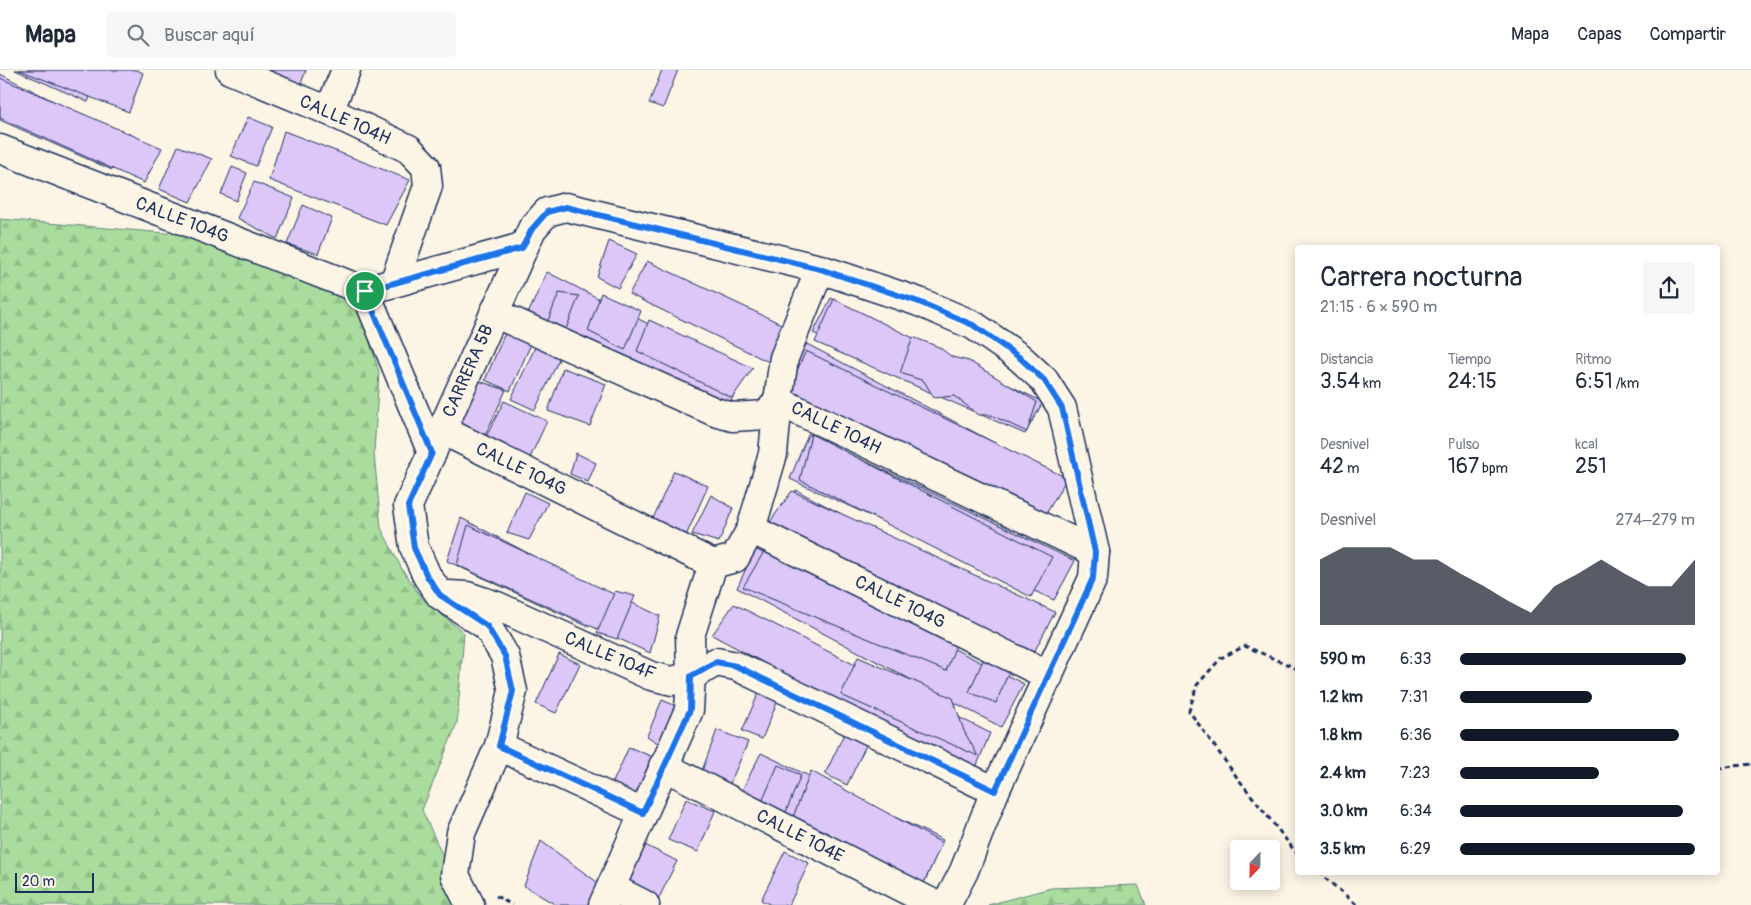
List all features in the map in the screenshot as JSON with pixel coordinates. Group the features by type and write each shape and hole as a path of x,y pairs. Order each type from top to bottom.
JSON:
{"street":[{"name":"CALLE 104H","path":"230,70 329,111 409,149 426,167 428,186 394,283"},
{"path":"329,111 346,70"},
{"name":"CALLE 104G","path":"0,149 365,291"},
{"name":"CARRERA 5B","path":"470,905 456,875 461,833 499,746 513,691 505,656 487,626 440,595 427,576 414,548 408,506 532,229 547,212 566,207 820,269"},
{"path":"437,441 365,291 522,248"},
{"path":"645,905 608,897 663,766 690,710 690,636 724,561 751,529 773,454 784,358 820,269 919,302 973,325 1019,357 1044,380 1062,408 1095,552 1093,578 995,791 964,871 949,900 944,905"},
{"name":"CALLE 104H","path":"494,313 715,412 733,417 766,415 778,400 1095,552"},
{"name":"CALLE 104G","path":"437,441 724,561"},
{"name":"CALLE 104G","path":"751,529 1049,676"},
{"name":"CALLE 104F","path":"440,595 467,596 497,606 651,676 672,681 691,676 716,662 736,666 995,791"},
{"path":"499,746 643,813"},
{"name":"CALLE 104E","path":"663,766 936,905"}],"path":[{"path":"1295,667 1245,646 1221,658 1197,686 1189,711 1295,852"},
{"path":"1720,768 1751,764"},
{"path":"1322,875 1357,905"}],"green space":[{"path":"0,219 213,237 355,293 379,372 374,453 381,528 402,569 422,598 464,633 457,723 422,810 465,905 0,905"},
{"path":"1138,885 1146,905 988,905 1051,888"}],"building":[{"path":"15,70 101,70 88,102"},
{"path":"19,70 137,70 143,73 129,112"},
{"path":"230,70 306,70 296,97"},
{"path":"662,70 678,70 663,108 649,103"},
{"path":"0,74 126,138 112,170 0,120"},
{"path":"0,78 162,148 144,183 0,118"},
{"path":"248,117 272,127 256,166 231,156"},
{"path":"284,131 410,180 386,225 269,180"},
{"path":"178,146 212,159 190,202 159,189"},
{"path":"232,167 247,173 236,201 221,194"},
{"path":"254,182 294,198 277,239 237,218"},
{"path":"303,205 332,218 318,254 287,244"},
{"path":"609,241 637,254 618,288 597,277"},
{"path":"647,261 792,329 773,364 629,294"},
{"path":"547,272 746,374 725,411 527,316"},
{"path":"559,293 579,296 566,329 547,323"},
{"path":"601,293 641,311 625,350 588,331"},
{"path":"831,298 882,324 866,347 841,334 838,344 813,333"},
{"path":"834,299 1043,402 1025,434 815,342"},
{"path":"649,320 753,368 732,398 637,351"},
{"path":"505,333 531,344 510,391 485,380"},
{"path":"913,337 939,347 952,357 969,361 1037,402 1027,432 991,415 979,415 954,396 934,398 924,381 900,373"},
{"path":"538,341 562,353 535,410 511,399"},
{"path":"807,344 1048,471 1034,503 786,373"},
{"path":"806,351 1067,478 1043,519 788,390"},
{"path":"563,368 606,384 590,426 548,411"},
{"path":"476,380 506,390 483,440 454,426"},
{"path":"504,401 547,421 529,460 485,439"},
{"path":"808,434 1075,561 1054,600 790,479"},
{"path":"811,434 1052,557 1031,597 800,480"},
{"path":"576,453 596,463 588,482 570,474"},
{"path":"674,471 708,486 685,538 651,523"},
{"path":"796,490 1014,605 1002,627 777,521"},
{"path":"792,491 1055,612 1032,656 767,526"},
{"path":"525,492 548,503 529,540 507,533"},
{"path":"711,495 733,508 719,542 692,534"},
{"path":"461,518 604,593 589,627 447,561"},
{"path":"468,525 660,616 650,653 457,565"},
{"path":"755,549 1024,684 1001,727 737,588"},
{"path":"765,550 956,645 946,671 743,587"},
{"path":"615,591 635,596 617,639 597,633"},
{"path":"734,604 990,733 973,775 712,635"},
{"path":"559,654 580,664 556,713 536,704"},
{"path":"858,657 953,698 964,731 978,756 841,695"},
{"path":"984,658 1010,669 996,703 969,692"},
{"path":"759,692 778,700 762,739 742,731"},
{"path":"662,700 681,708 665,748 647,736"},
{"path":"717,730 748,742 728,788 699,779"},
{"path":"845,732 867,743 847,785 825,774"},
{"path":"629,747 660,760 640,805 609,791"},
{"path":"761,753 943,840 923,885 740,794"},
{"path":"778,765 801,775 785,814 761,804"},
{"path":"811,771 942,843 923,885 793,817"},
{"path":"686,799 715,811 698,852 668,840"},
{"path":"541,841 601,885 590,905 556,905 524,886"},
{"path":"645,845 677,861 657,902 625,886"},
{"path":"785,851 809,863 789,905 771,905 761,900"}],"route":[{"path":"566,207 820,269 919,302 973,325 1019,357 1044,380 1062,408 1095,552 1093,578 995,791 736,666 716,662 691,676 690,710 643,813 499,746 513,691 505,656 487,626 440,595 427,576 414,548 408,506 432,453 365,291 522,248 532,229 547,212 566,207"}]}
